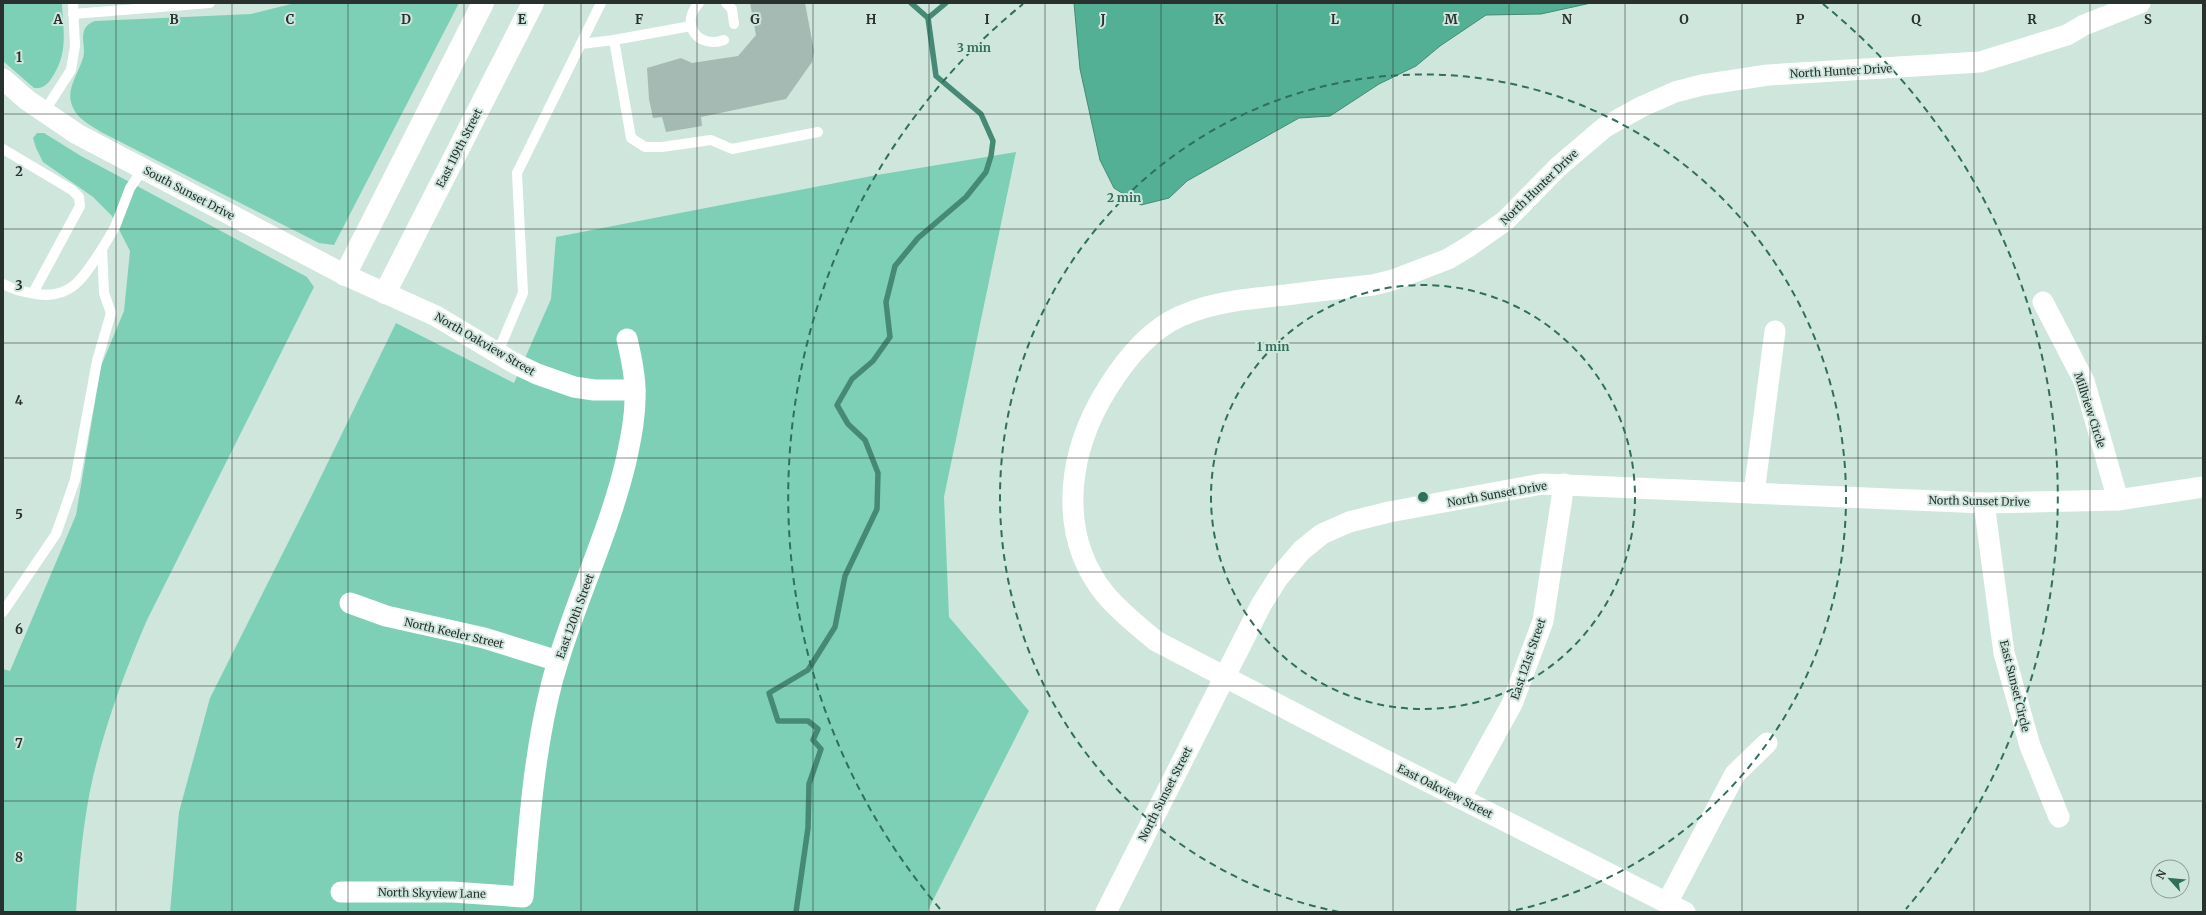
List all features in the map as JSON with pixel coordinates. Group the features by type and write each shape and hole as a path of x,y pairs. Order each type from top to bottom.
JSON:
{"main road":[{"path":"345,275 484,3"},
{"name":"East 119th Street","path":"384,293 533,3"}],"street":[{"name":"North Hunter Drive","path":"1224,676 1156,641 1128,619 1105,593 1090,570 1076,531 1073,500 1074,470 1090,420 1114,375 1147,339 1163,327 1190,313 1210,306 1244,299 1373,285 1393,280 1448,259 1468,248 1506,221 1558,167 1605,127 1641,107 1676,92 1702,84 1768,75 1980,62 2067,35 2084,25 2140,3"},
{"name":"South Sunset Drive","path":"3,79 27,100 77,134 345,275 384,293"},
{"name":"North Oakview Street","path":"384,293 436,316 537,374 574,387 594,390 635,390"},
{"name":"Millview Circle","path":"2043,302 2084,380 2118,500"},
{"path":"1754,493 1775,331"},
{"name":"East 120th Street","path":"523,897 534,772 546,710 558,661 597,556 618,493 634,419 635,390 627,339"},
{"name":"North Sunset Drive","path":"1224,676 1261,605 1278,578 1302,550 1322,534 1349,522 1389,512 1542,484 1984,503 2118,500 2203,486"},
{"name":"East 121st Street","path":"1460,798 1512,704 1543,621 1564,484"},
{"name":"East Sunset Circle","path":"1984,503 2004,653 2030,746 2059,817"},
{"name":"North Keeler Street","path":"350,603 401,620 484,638 558,661"},
{"name":"East Oakview Street","path":"1224,676 1685,912"},
{"name":"North Sunset Street","path":"1106,912 1224,676"},
{"path":"1667,903 1734,774 1767,743"},
{"name":"North Skyview Lane","path":"341,892 452,892 523,897"}],"lane":[{"path":"44,112 71,70 76,46 73,3"},
{"path":"73,14 210,3"},
{"path":"498,352 523,293 517,173 601,3"},
{"path":"699,3 691,15 691,26 696,36 702,40 716,43 724,40"},
{"path":"726,3 732,9 734,24"},
{"path":"581,44 614,40 691,26"},
{"path":"614,40 631,138 645,147 662,147 711,140 732,149 818,132"},
{"path":"3,149 72,190 79,197 80,206 33,294"},
{"path":"3,284 15,290 33,294 48,296 65,293 84,276 102,250 115,227 130,188 143,169"},
{"path":"3,612 56,534 75,480 96,361 112,312 104,293 102,250"}],"shaded area":[{"path":"3,3 62,3 64,33 63,51 57,69 46,85 42,87 34,88 3,61"},
{"path":"295,3 459,3 334,245 319,243 101,132 83,120 73,108 70,97 74,80 84,55 84,31 87,26 95,21 251,14"},
{"path":"1074,3 1591,3 1541,14 1486,15 1440,46 1416,66 1379,84 1330,116 1299,118 1187,181 1169,198 1141,205 1114,188 1100,160 1080,69"},
{"path":"37,133 44,133 81,156 307,277 314,287 147,620 131,658 110,717 93,777 82,844 76,912 3,912 3,669 10,671 76,515 101,366 124,311 130,251 112,216 93,197 43,162 33,138"},
{"path":"1016,152 944,497 949,617 1029,711 927,912 170,912 179,812 210,698 396,323 514,383 551,299 556,237 877,175"}],"building":[{"path":"750,3 805,3 814,51 812,62 786,99 701,117 702,126 666,132 662,117 653,118 649,99 647,68 681,58 692,63 738,56 756,35"}],"waterway":[{"path":"796,912 808,828 809,784 821,749 813,740 818,729 808,721 778,721 769,693 808,670 835,627 845,576 877,509 878,473 865,440 848,424 837,405 852,379 873,361 890,337 886,302 895,266 918,238 966,197 986,172 991,156 993,141 981,114 936,76 928,18 911,3"},
{"path":"928,18 946,3"}]}
